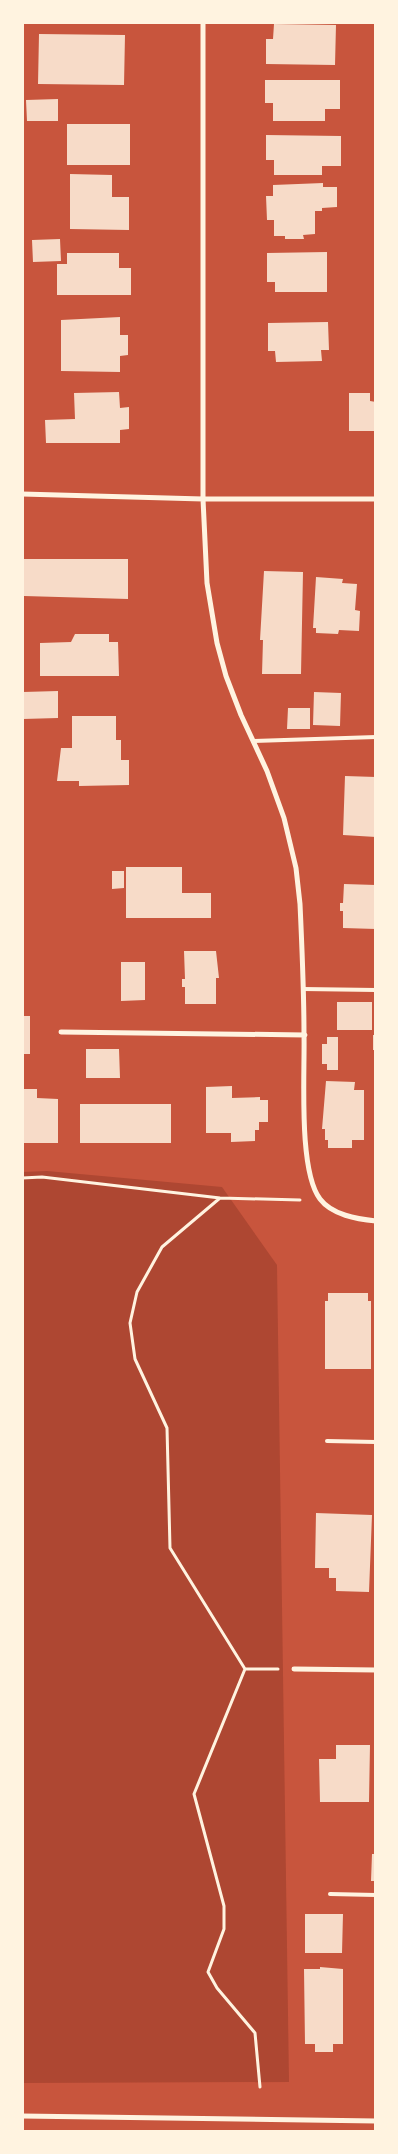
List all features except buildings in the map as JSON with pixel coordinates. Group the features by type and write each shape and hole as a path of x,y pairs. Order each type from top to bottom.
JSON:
{"street":[{"path":"203,22 203,499 207,583 217,643 229,684 267,771 292,845 300,904 304,989 307,1154 310,1178 321,1201 337,1212 352,1217 376,1220"},
{"path":"22,494 203,499 376,500"},
{"path":"61,1032 304,1035"},
{"path":"294,1669 376,1670"},
{"path":"22,2116 376,2121"}],"lane":[{"path":"253,741 376,737"},
{"path":"304,989 376,990"},
{"path":"327,1441 376,1442"},
{"path":"330,1894 376,1895"}],"path":[{"path":"22,1178 42,1177 220,1198 321,1201"},
{"path":"220,1198 162,1247 137,1292 130,1323 135,1359 167,1428 170,1548 245,1669"},
{"path":"245,1669 294,1669"},
{"path":"245,1669 194,1794 224,1906 224,1929 208,1972 217,1988 255,2033 260,2087"}],"shaded area":[{"path":"47,1171 222,1187 277,1265 289,2082 23,2083 22,1172"}]}
